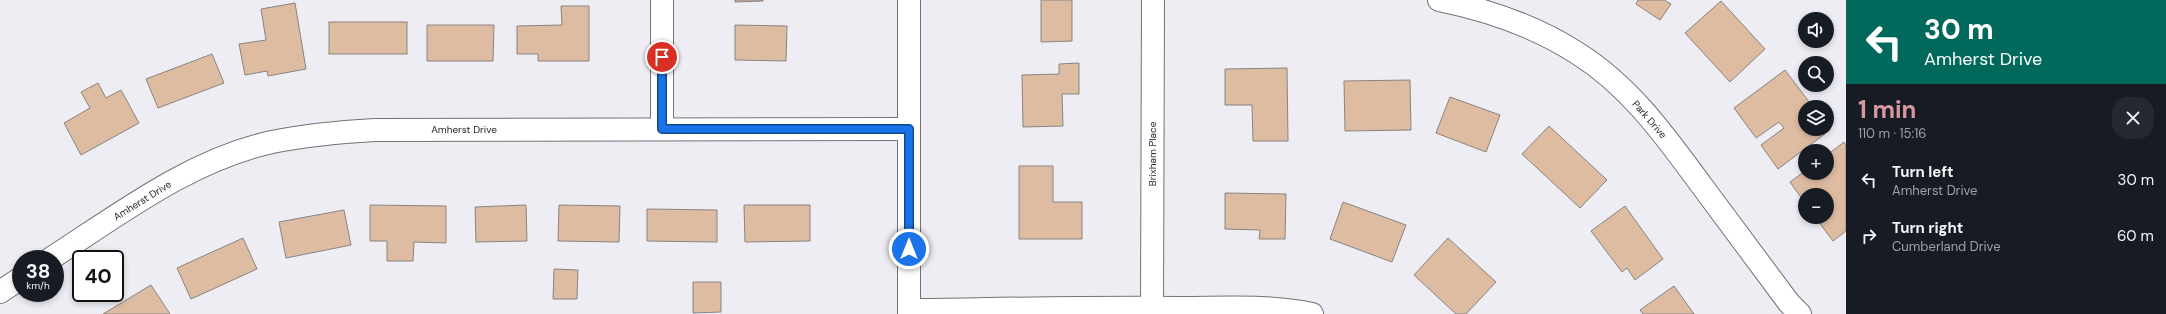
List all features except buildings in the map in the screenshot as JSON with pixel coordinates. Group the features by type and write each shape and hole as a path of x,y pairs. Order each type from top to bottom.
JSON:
{"street":[{"path":"662,0 662,129"},
{"path":"909,0 909,312 1152,307 1256,309 1297,311 1312,314"},
{"name":"Brixham Place","path":"1152,0 1152,307"},
{"name":"Park Drive","path":"1439,0 1484,11 1523,25 1550,37 1578,53 1614,82 1657,126 1789,302 1800,314"},
{"name":"Amherst Drive","path":"64,250 142,199 185,174 271,142 319,134 375,130 909,129"},
{"path":"0,292 12,284"}],"route":[{"path":"662,57 662,129 909,129 909,249"}]}
